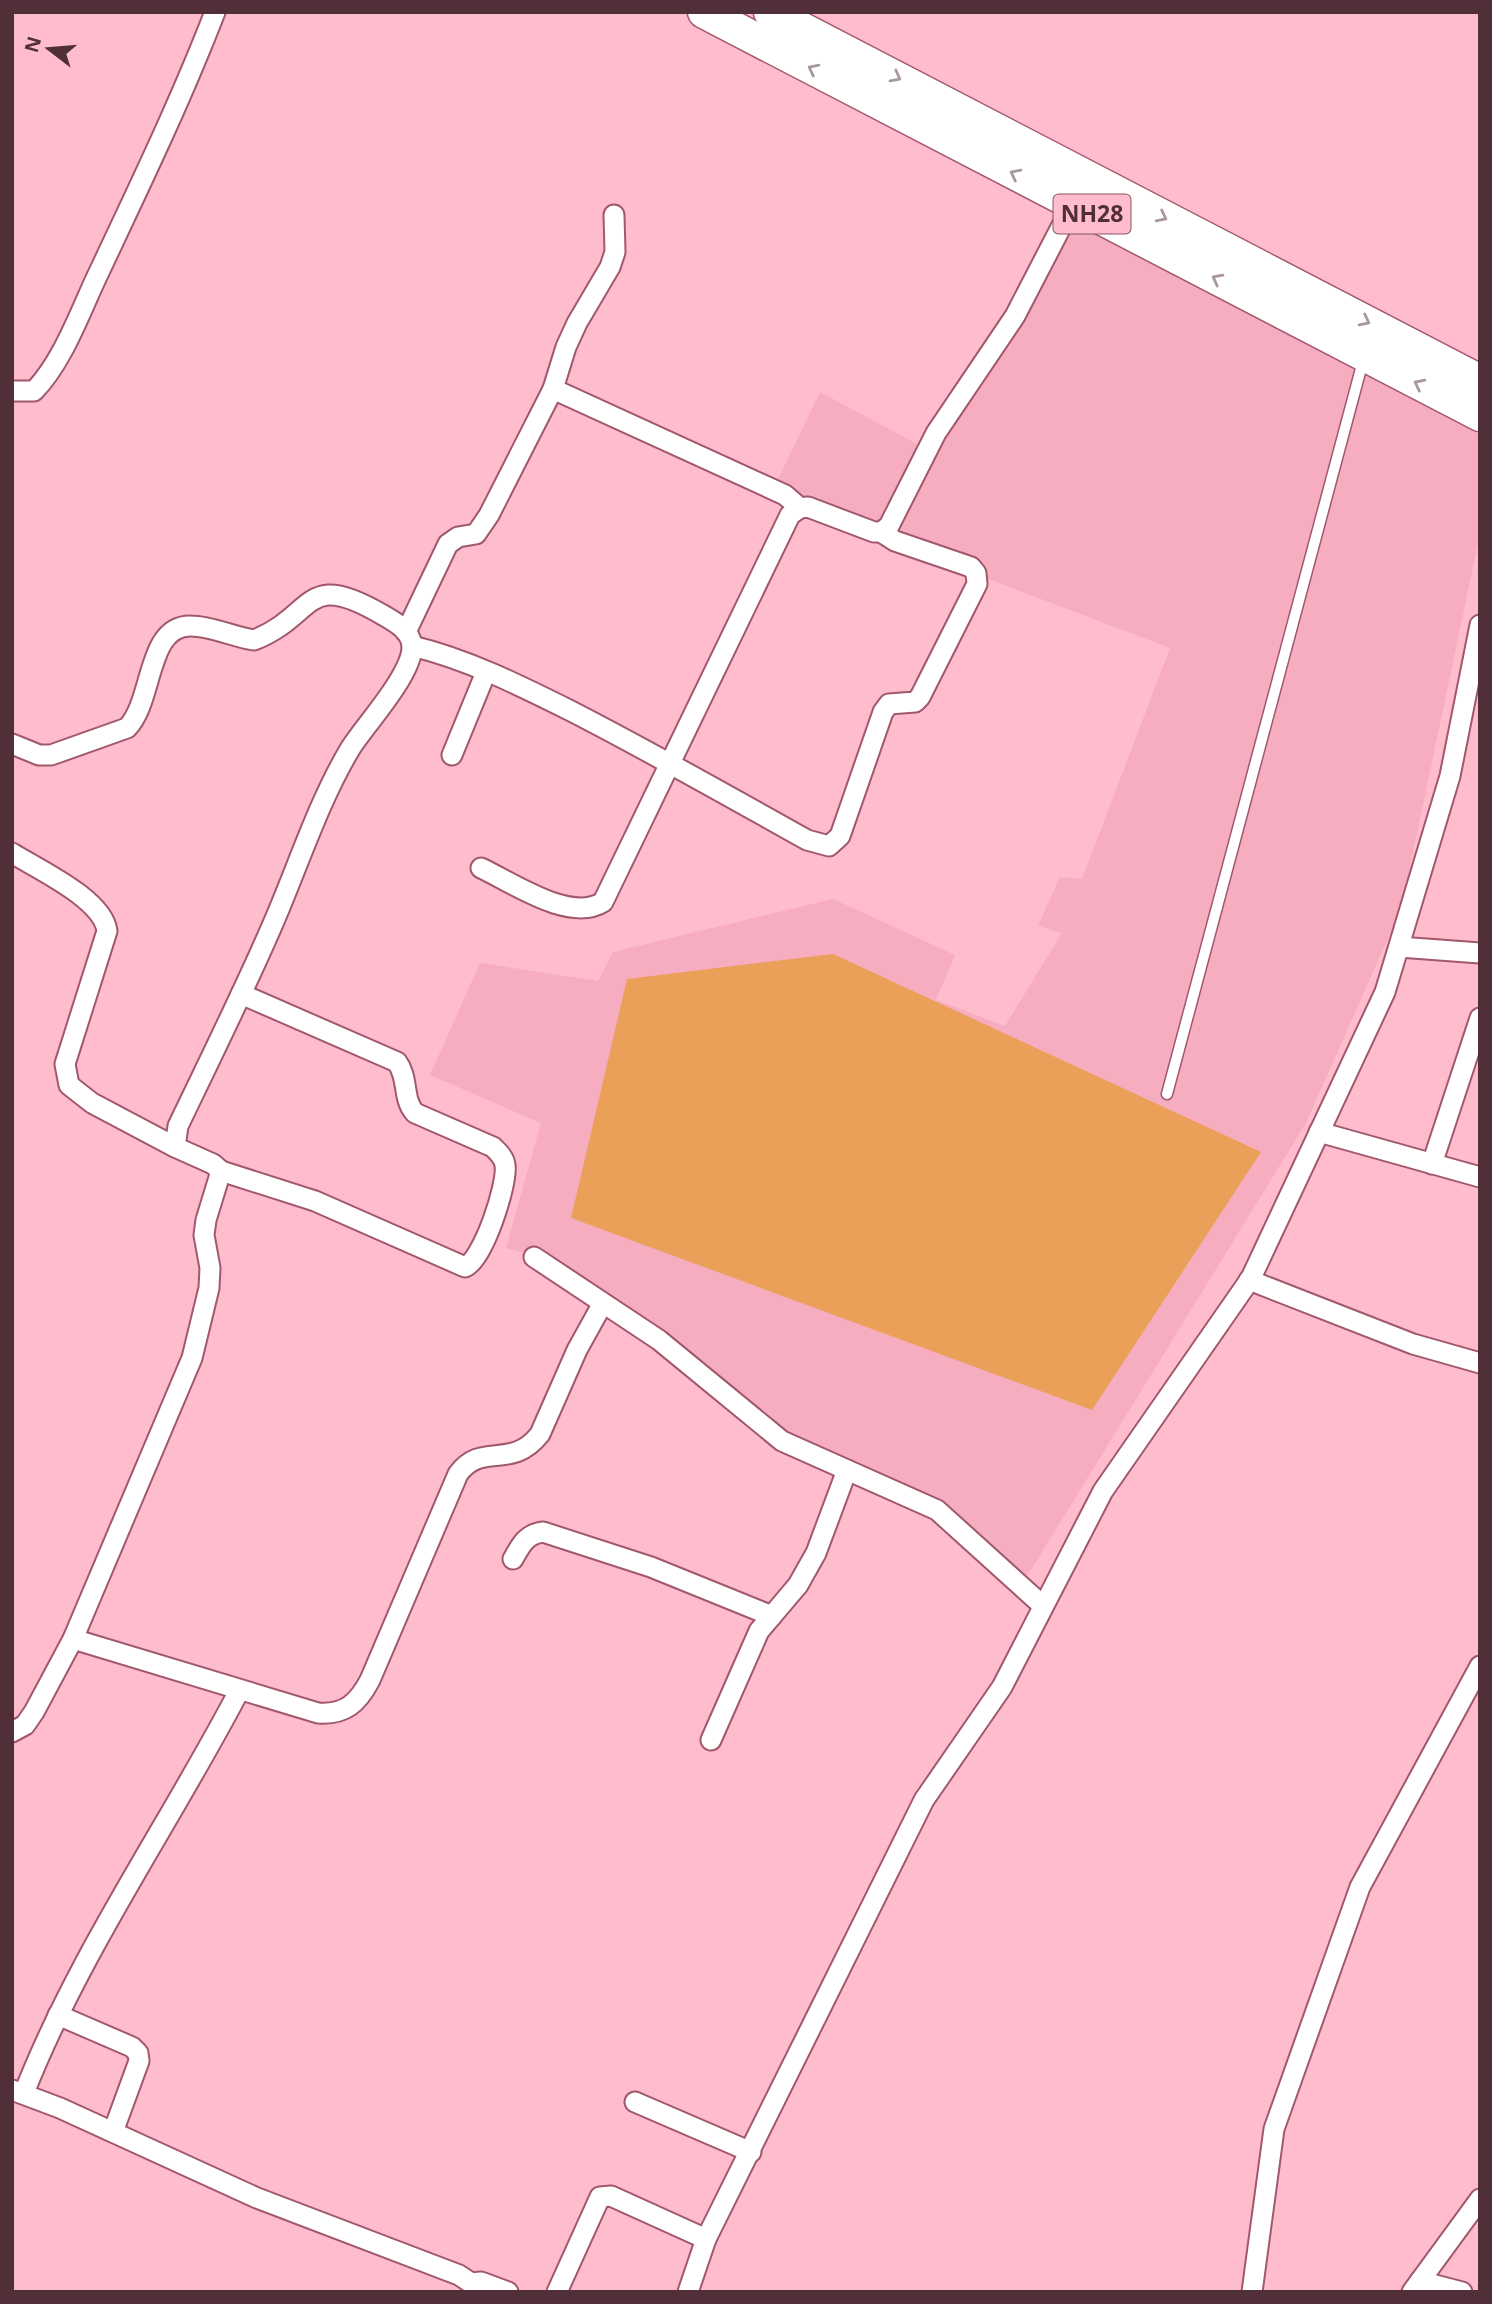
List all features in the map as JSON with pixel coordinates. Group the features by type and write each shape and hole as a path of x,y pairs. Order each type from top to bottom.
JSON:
{"highway":[{"name":"NH28","path":"704,12 1480,415"},
{"name":"NH28","path":"776,14 1480,381"}],"street":[{"path":"12,391 25,394 34,391 43,382 73,327 153,157 215,12"},
{"path":"881,532 888,526 936,433 1015,316 1073,204"},
{"path":"175,1147 178,1126 241,994 335,780 350,749 380,712 408,661 409,639 439,558 448,544 458,537 476,534 553,389 566,347 610,267 615,252 614,215"},
{"path":"553,389 785,495 800,508"},
{"path":"12,744 39,755 51,755 127,728 134,721 161,643 167,633 178,626 194,625 254,640 277,628 314,597 328,595 360,602 409,639 486,672 670,761 821,846 836,843 883,712 889,704 915,702 920,697 977,584 976,573 971,568 895,541 881,532 808,506 800,508 782,528 670,761 611,888 603,902 592,909 578,910 562,906 481,868"},
{"path":"688,2292 706,2239 924,1800 1002,1686 1103,1491 1249,1280 1385,992 1450,776 1480,625"},
{"path":"452,755 486,672"},
{"path":"12,853 90,902 105,919 107,931 65,1064 69,1085 92,1103 181,1152 213,1164 220,1171 315,1201 450,1263 465,1267 472,1264 481,1253 505,1178 502,1157 493,1147 415,1113 410,1107 404,1073 397,1062 241,994"},
{"path":"1399,947 1480,953"},
{"path":"1432,1164 1477,1042 1480,1018"},
{"path":"1319,1132 1480,1177"},
{"path":"12,1732 25,1725 34,1712 74,1639 192,1358 209,1289 211,1268 204,1235 220,1171"},
{"path":"534,1257 659,1340 782,1441 937,1510 1042,1605"},
{"path":"1249,1280 1413,1344 1480,1363"},
{"path":"74,1639 239,1691 331,1714 348,1709 362,1695 458,1474 468,1461 477,1457 520,1453 532,1444 540,1434 577,1350 603,1303"},
{"path":"711,1740 759,1631 798,1585 816,1553 847,1470"},
{"path":"513,1559 525,1539 533,1533 543,1532 651,1567 772,1616"},
{"path":"1252,2292 1273,2129 1360,1887 1480,1666"},
{"path":"239,1691 150,1843 18,2091 257,2198 459,2275 473,2287 481,2282 508,2292"},
{"path":"58,2015 132,2047 138,2053 139,2061 113,2132"},
{"path":"635,2102 751,2152"},
{"path":"557,2292 600,2197 611,2196 706,2239"},
{"path":"1462,2292 1416,2286 1480,2199"}],"lane":[{"path":"1167,1094 1365,356"}],"shaded area":[{"path":"1066,208 1480,430 1480,534 1401,909 1306,1123 1026,1578 930,1498 786,1444 562,1262 506,1248 541,1123 430,1075 480,963 598,981 613,952 833,899 955,955 936,1000 1005,1026 1062,933 1038,926 1060,877 1082,879 1170,648 770,496 820,392 917,444 985,356"},
{"path":"833,954 1261,1152 1092,1410 571,1218 627,979"}]}
